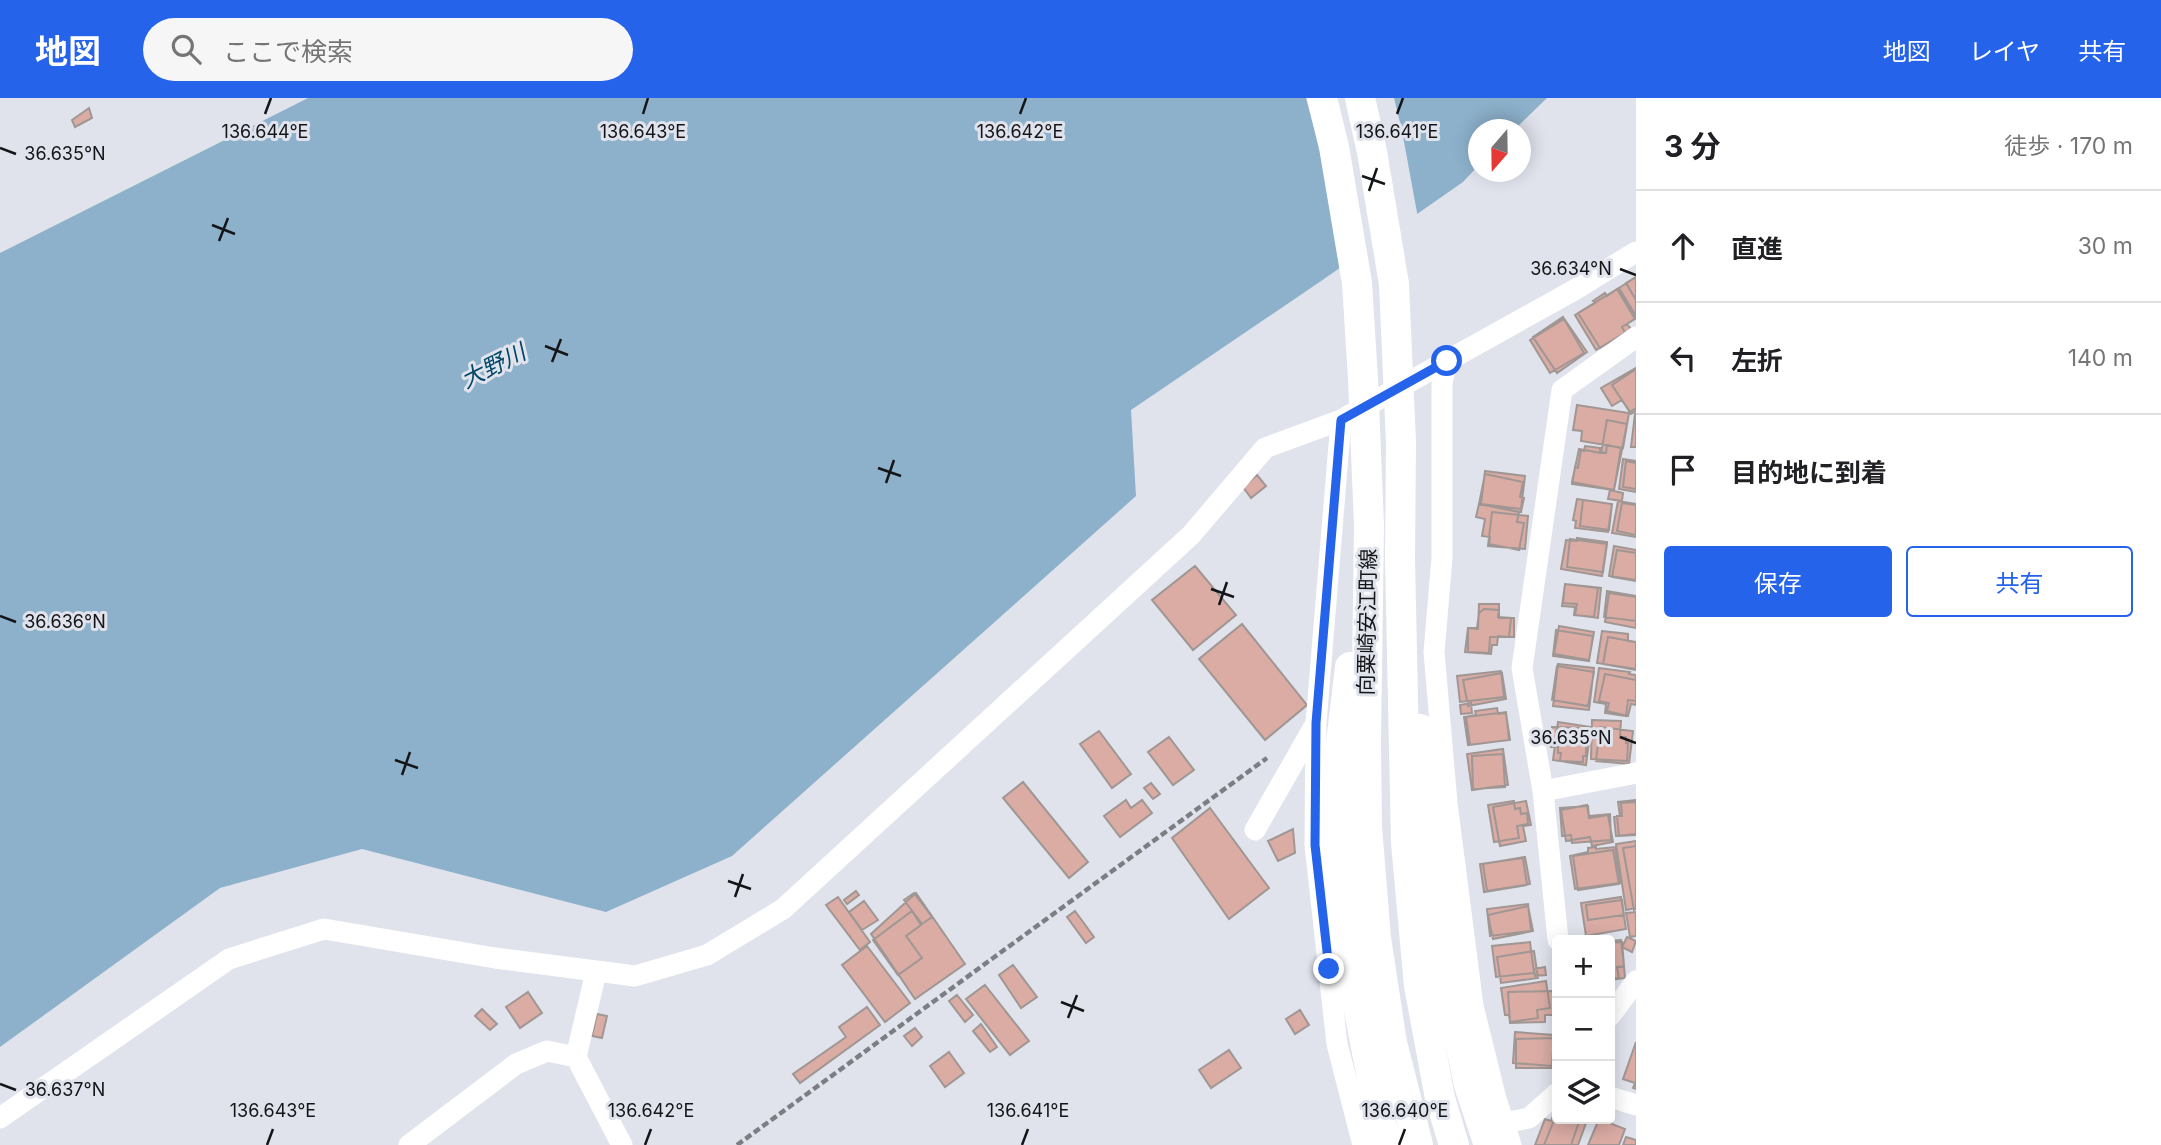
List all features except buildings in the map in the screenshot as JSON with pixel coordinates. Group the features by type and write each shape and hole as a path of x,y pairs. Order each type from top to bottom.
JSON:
{"main road":[{"name":"向粟崎安江町線","path":"1322,98 1334,147 1357,283 1368,525 1367,827 1376,938 1392,1043 1418,1145"},
{"name":"向粟崎安江町線","path":"1360,98 1394,284 1401,443 1400,559 1406,843 1413,921 1423,1011 1440,1098 1454,1145"},
{"path":"1368,525 1341,743 1340,864 1354,984 1380,1121 1388,1145"},
{"path":"1400,559 1449,988 1469,1085 1497,1134"}],"street":[{"path":"0,1118 229,959 324,929 495,958 635,976 707,954 783,909 1191,535 1265,448 1341,420 1576,289 1636,252"},
{"path":"1557,935 1543,791 1522,668 1562,390 1636,337"},
{"path":"1447,361 1442,383 1442,558 1434,652 1447,803 1473,1006 1497,1134 1511,1145"},
{"path":"1341,420 1316,723 1315,845 1337,1044 1363,1145"},
{"path":"1255,830 1316,723"},
{"path":"1543,791 1636,774"},
{"path":"596,972 576,1057 622,1145"},
{"path":"1615,1009 1636,981"},
{"path":"409,1145 516,1064 547,1051 576,1057"},
{"path":"1497,1134 1529,1118 1552,1097"},
{"path":"1615,1099 1636,1105"}],"path":[{"path":"737,1145 1271,755"}],"water":[{"name":"大野川","path":"308,98 1547,98 1525,119 1468,119 1468,177 1463,182 1131,410 1136,496 732,856 606,912 362,849 220,888 0,1047 0,253"}],"pier":[{"path":"1306,98 1394,98 1402,131 1418,218 1341,272 1325,169"}],"route":[{"path":"1329,969 1315,845 1315,754 1341,420 1447,361"}]}
